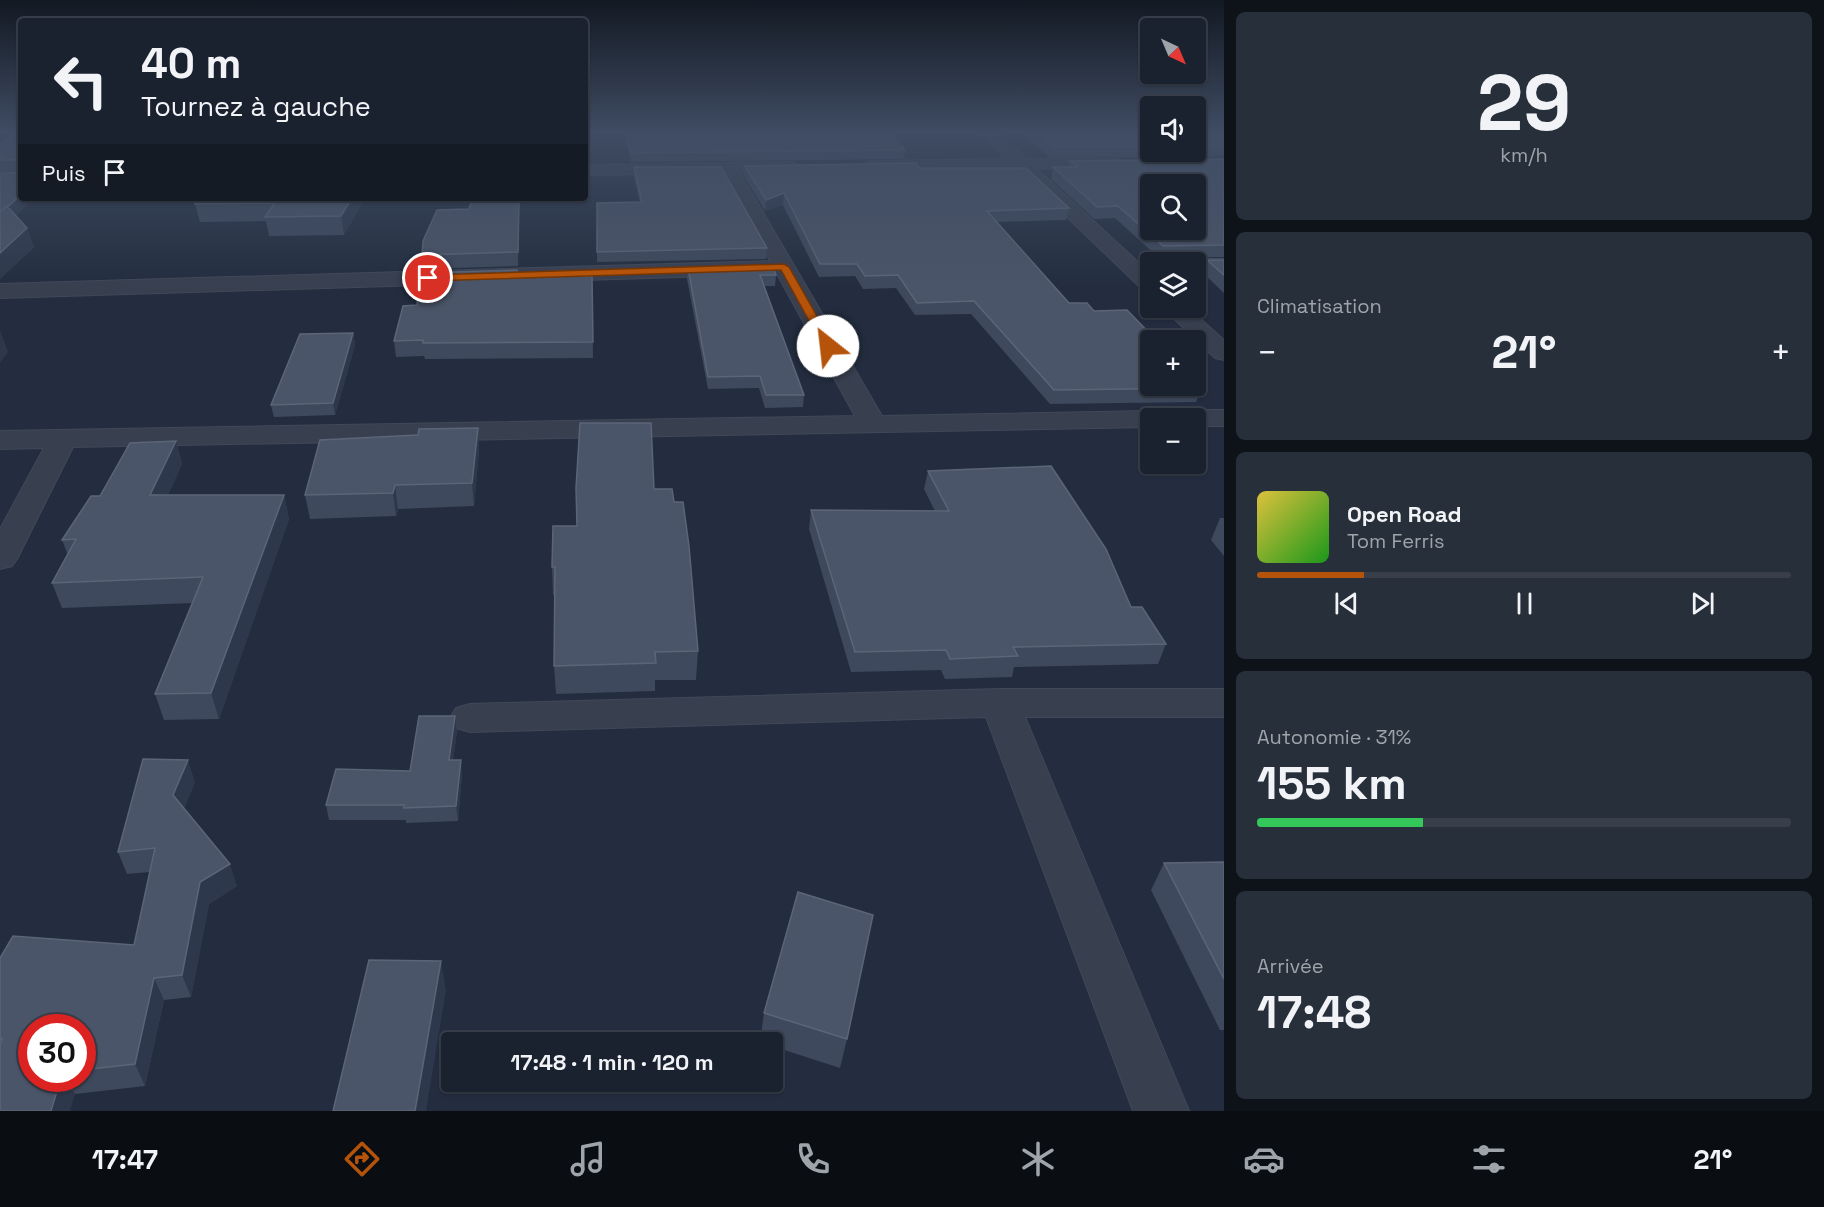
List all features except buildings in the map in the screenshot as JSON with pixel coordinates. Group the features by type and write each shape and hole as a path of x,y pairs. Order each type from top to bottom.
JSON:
{"street":[{"path":"737,184 873,424"},
{"path":"1041,184 1140,265"},
{"path":"1206,265 1224,265"},
{"path":"0,291 784,267"},
{"path":"1186,318 1224,353"},
{"path":"1206,418 1224,418"},
{"path":"0,440 1140,419"},
{"path":"0,559 63,439"},
{"path":"470,718 1000,703 1224,703"},
{"path":"1000,703 1161,1111"}],"route":[{"path":"428,278 784,267 828,346"}]}
